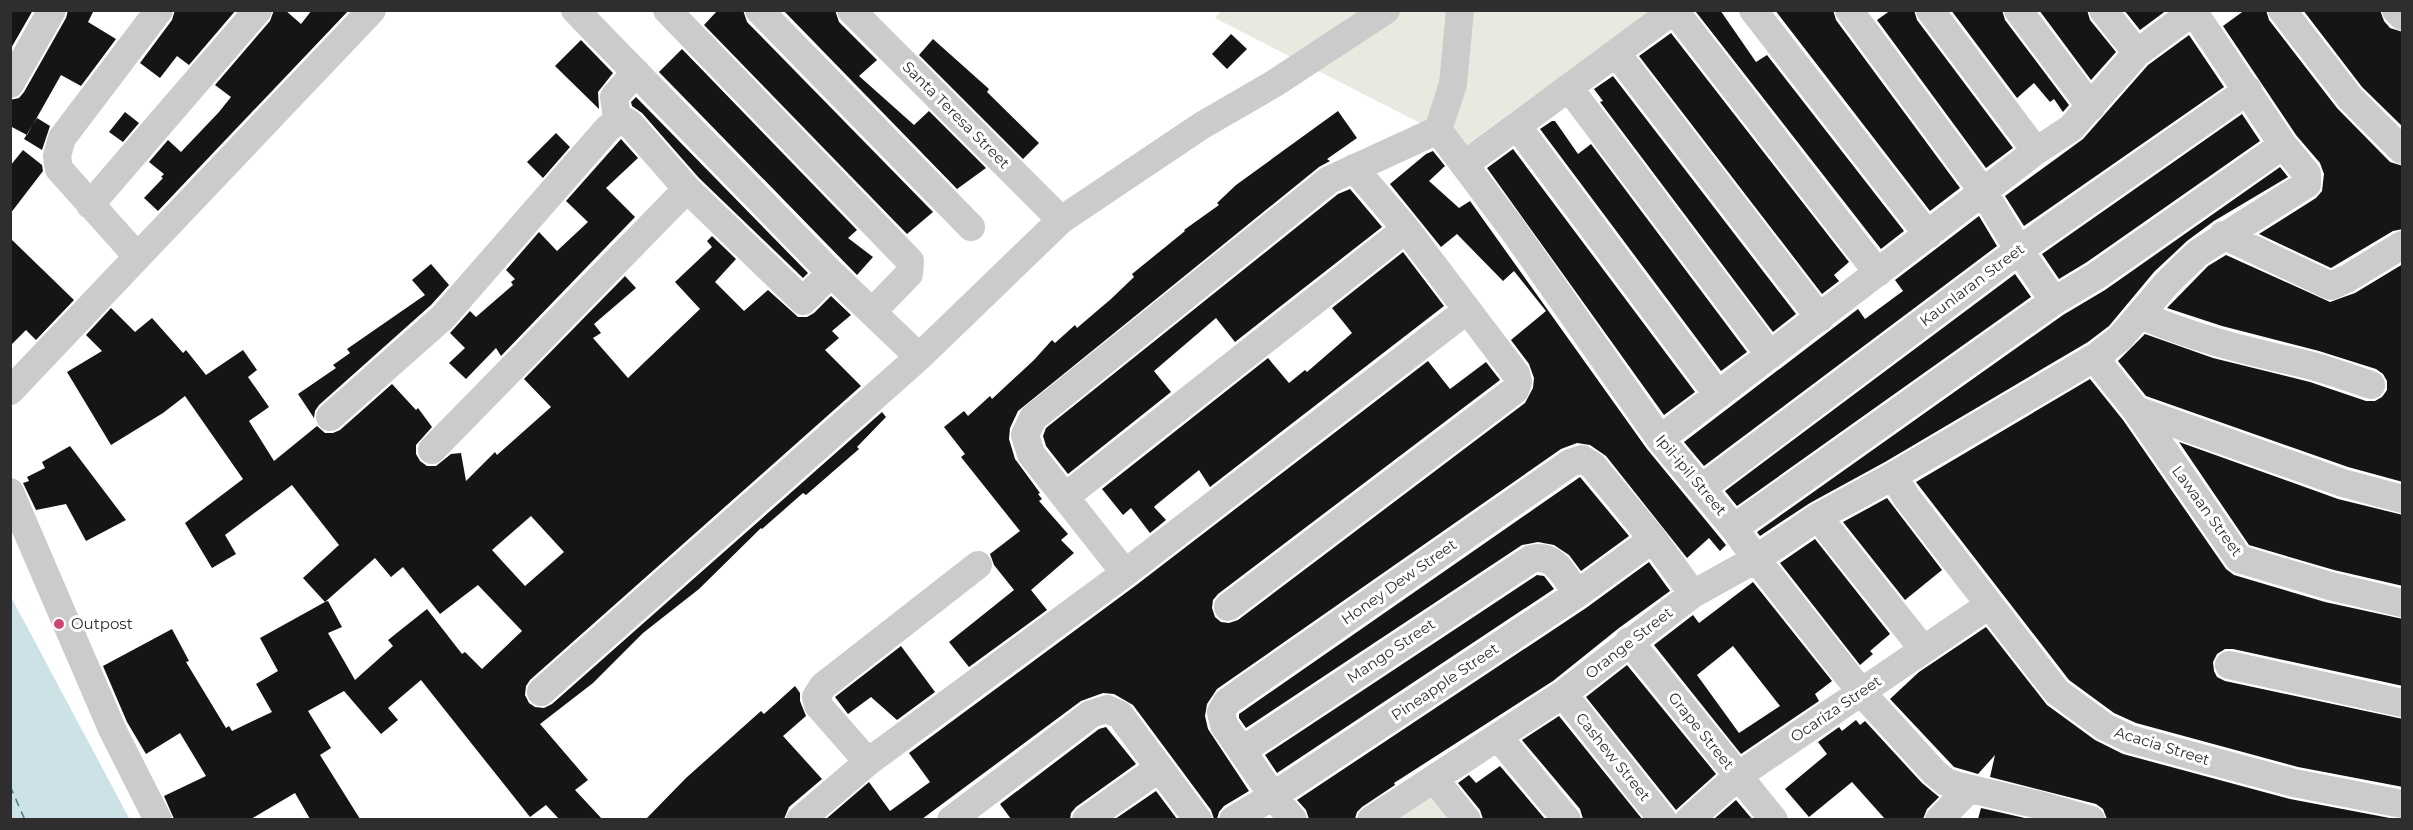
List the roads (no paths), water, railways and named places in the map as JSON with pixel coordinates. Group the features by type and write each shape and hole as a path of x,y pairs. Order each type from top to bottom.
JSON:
{"street":[{"path":"10,84 52,10"},
{"path":"137,256 59,169 57,156 62,138 159,10"},
{"path":"90,205 258,10"},
{"path":"10,391 372,10"},
{"path":"575,10 831,273 919,357"},
{"path":"667,10 910,261 909,274 872,312"},
{"path":"759,10 971,227"},
{"name":"Santa Teresa Street","path":"851,10 1061,220"},
{"path":"541,692 919,357 1061,220 1201,126 1275,83 1386,10"},
{"path":"1465,164 1674,10 1878,273"},
{"path":"1753,10 1929,235"},
{"path":"1849,10 1984,193 2054,301"},
{"path":"1930,10 2036,151"},
{"path":"2018,10 2091,107"},
{"path":"2103,10 2137,53"},
{"path":"2282,10 2350,98 2403,150"},
{"path":"2396,10 2403,16"},
{"path":"1660,439 2036,151 2071,128 2137,53 2194,11 2283,144 2115,263 2054,301 1734,528"},
{"path":"1125,573 1030,454 1025,435 1033,418 1329,180 1438,130 1453,84 1454,13"},
{"path":"1617,54 1820,318"},
{"path":"620,120 614,97 636,72"},
{"path":"1569,88 1770,355"},
{"name":"Kaunlaran Street","path":"1702,488 2019,250 2248,90"},
{"path":"330,417 443,317 608,128 620,120 630,124 687,189 803,301 831,273"},
{"path":"1517,126 1718,395"},
{"name":"Ipil-ipil Street","path":"1438,130 1465,164 1660,439 1734,528 1861,692 1934,772 1946,782 1969,789 2091,819"},
{"name":"Orange Street","path":"1371,819 1435,780 1563,694 1693,594 1756,559 1818,517 1893,476 2097,356 2120,338 2167,283 2198,253 2307,184 2307,174 2283,144"},
{"path":"1228,607 1515,390 1518,382 1516,374 1406,230 1354,168"},
{"path":"432,450 687,189"},
{"path":"1065,497 1406,230"},
{"path":"2223,236 2331,286 2403,245"},
{"path":"800,819 868,762 1125,573 1466,311"},
{"path":"2140,315 2166,327 2269,357 2297,362 2371,385"},
{"name":"Lawaan Street","path":"2097,356 2104,370 2136,410 2239,559 2330,586 2403,603"},
{"path":"2136,410 2343,483 2403,499"},
{"name":"Honey Dew Street","path":"1243,750 1224,725 1221,712 1227,702 1570,463 1582,459 1593,466 1653,539"},
{"name":"Acacia Street","path":"1893,476 1906,498 2057,692 2105,727 2130,739 2294,783 2403,804"},
{"path":"10,492 112,729 158,819"},
{"path":"1818,517 1923,649"},
{"path":"1653,539 1693,594"},
{"name":"Pineapple Street","path":"1233,819 1273,796 1577,594 1653,539"},
{"name":"Mango Street","path":"1243,750 1531,559 1542,556 1552,560 1577,594"},
{"path":"868,762 820,709 816,701 818,692 978,565"},
{"name":"Ocariza Street","path":"1689,819 1738,776 1989,605"},
{"name":"Grape Street","path":"1629,641 1773,819"},
{"path":"2229,665 2403,703"},
{"name":"Cashew Street","path":"1563,694 1663,819"},
{"path":"959,817 1091,714 1107,709 1120,715 1197,819"},
{"path":"1498,737 1567,819"},
{"path":"1243,750 1273,796 1293,819"},
{"path":"1086,819 1159,768"},
{"path":"1435,780 1467,819"},
{"path":"1939,819 1969,789"}],"place":[{"name":"Outpost","path":"59,624"}]}
